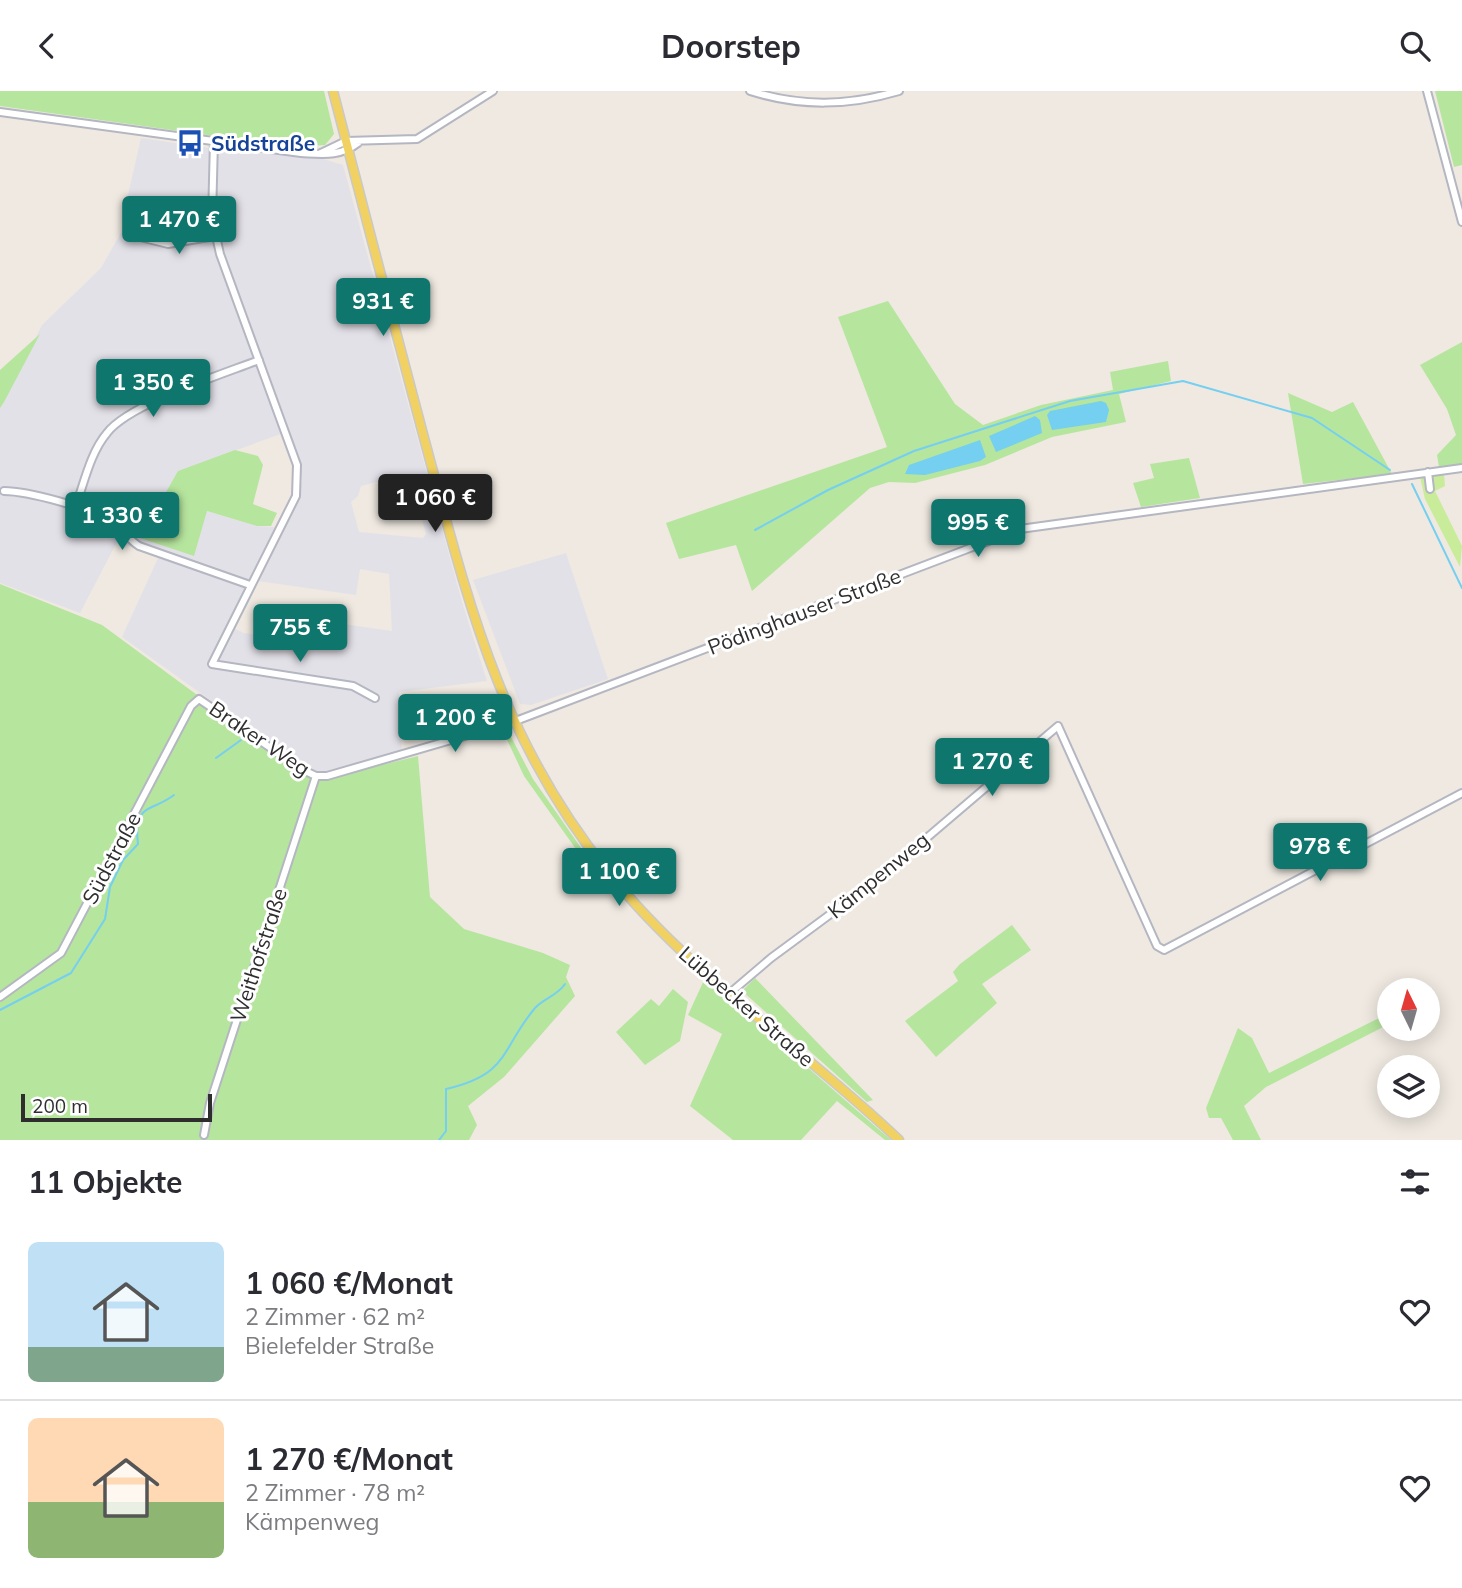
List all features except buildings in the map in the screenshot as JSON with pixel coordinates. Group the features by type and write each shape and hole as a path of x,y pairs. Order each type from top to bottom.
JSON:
{"main road":[{"name":"Lübbecker Straße","path":"332,91 468,599 481,641 513,722 572,825 610,875 673,942 899,1140"}],"street":[{"path":"319,154 346,141 358,143 417,139 493,91"},
{"path":"750,91 783,100 823,104 872,99 899,91"},
{"path":"1427,91 1462,222"},
{"path":"0,112 319,154 348,151 358,143"},
{"path":"214,141 212,198 215,236 231,291 298,465 298,479 296,496 212,664 353,686 375,698"},
{"path":"144,238 168,244 215,236"},
{"path":"75,508 97,448 108,431 154,403 259,360"},
{"name":"Pödinghauser Straße","path":"403,755 513,722 1020,529 1462,468"},
{"path":"1428,473 1430,489"},
{"path":"4,491 24,491 108,519 139,547 250,585"},
{"name":"Braker Weg","path":"199,699 316,776 403,755"},
{"name":"Südstraße","path":"0,997 61,953 191,706 199,699"},
{"name":"Kämpenweg","path":"730,993 771,958 882,876 1058,726 1157,946 1164,950 1462,793"},
{"name":"Weithofstraße","path":"204,1135 210,1104 316,776"}],"shaded area":[{"path":"141,138 223,150 227,148 320,158 343,165 462,602 487,681 399,692 402,755 331,773 311,772 122,637 159,556 117,542 80,613 0,583 0,408 42,325 101,268 126,224 122,221","holes":["289,431 302,481 285,528 257,526 207,511 178,471","408,474 408,501 419,508 426,534 423,538 359,532 351,502 358,496 361,486","360,569 389,574 392,631 336,623 337,647 244,633 233,628 258,581 356,595"]},
{"path":"566,553 608,679 531,705 520,704 473,580"}],"green space":[{"path":"0,91 324,91 334,134 325,145 294,147 0,106"},
{"path":"1435,91 1462,91 1462,165 1454,167"},
{"path":"888,301 955,404 983,425 1041,405 1113,390 1110,372 1168,361 1171,381 1119,394 1126,422 1052,437 985,465 915,483 889,482 870,488 752,591 736,545 679,559 666,523 887,447 838,317"},
{"path":"40,334 4,402 0,408 0,370"},
{"path":"1462,342 1462,464 1439,467 1437,455 1456,435 1447,409 1420,365"},
{"path":"1288,393 1332,412 1353,402 1392,474 1303,484"},
{"path":"235,450 258,456 263,465 253,504 277,513 271,526 257,526 207,511 194,556 140,538 178,471"},
{"path":"1189,458 1200,498 1141,507 1133,483 1154,478 1150,464"},
{"path":"1444,474 1445,486 1435,491 1462,546 1460,567 1425,499 1420,477"},
{"path":"0,584 102,625 302,772 333,777 418,756 430,897 464,929 543,953 570,965 566,977 575,996 504,1077 468,1106 477,1125 469,1140 0,1140"},
{"path":"502,729 509,733 533,779 600,875 598,880 524,776"},
{"path":"1012,925 1031,950 982,984 997,1003 936,1057 905,1021 958,981 953,972 960,964"},
{"path":"705,978 891,1140 885,1140 837,1101 801,1140 733,1140 690,1106 722,1034 688,1015"},
{"path":"755,978 873,1100 867,1102 742,991"},
{"path":"673,989 688,1002 680,1041 645,1065 616,1032 651,999 659,1006"},
{"path":"1377,1019 1377,1030 1266,1087 1244,1106 1261,1140 1233,1140 1221,1118 1209,1118 1206,1108 1238,1028 1252,1038 1269,1073"}],"water":[{"path":"1101,401 1106,403 1109,410 1106,422 1052,430 1047,415 1050,411"},
{"path":"1035,416 1040,420 1042,433 996,452 989,436"},
{"path":"980,440 986,457 980,461 925,475 905,474 909,465"}],"waterway":[{"path":"755,530 828,490 914,451 1070,401 1183,381 1312,418 1390,470"},
{"path":"1412,484 1462,588"},
{"path":"216,758 241,740"},
{"path":"0,1010 71,973 105,919 110,887 123,860 138,844 137,831 141,815 174,795"},
{"path":"439,1140 446,1131 446,1089 467,1083 493,1068 535,1008 565,984"}],"place":[{"name":"Südstraße","path":"190,143"}]}
